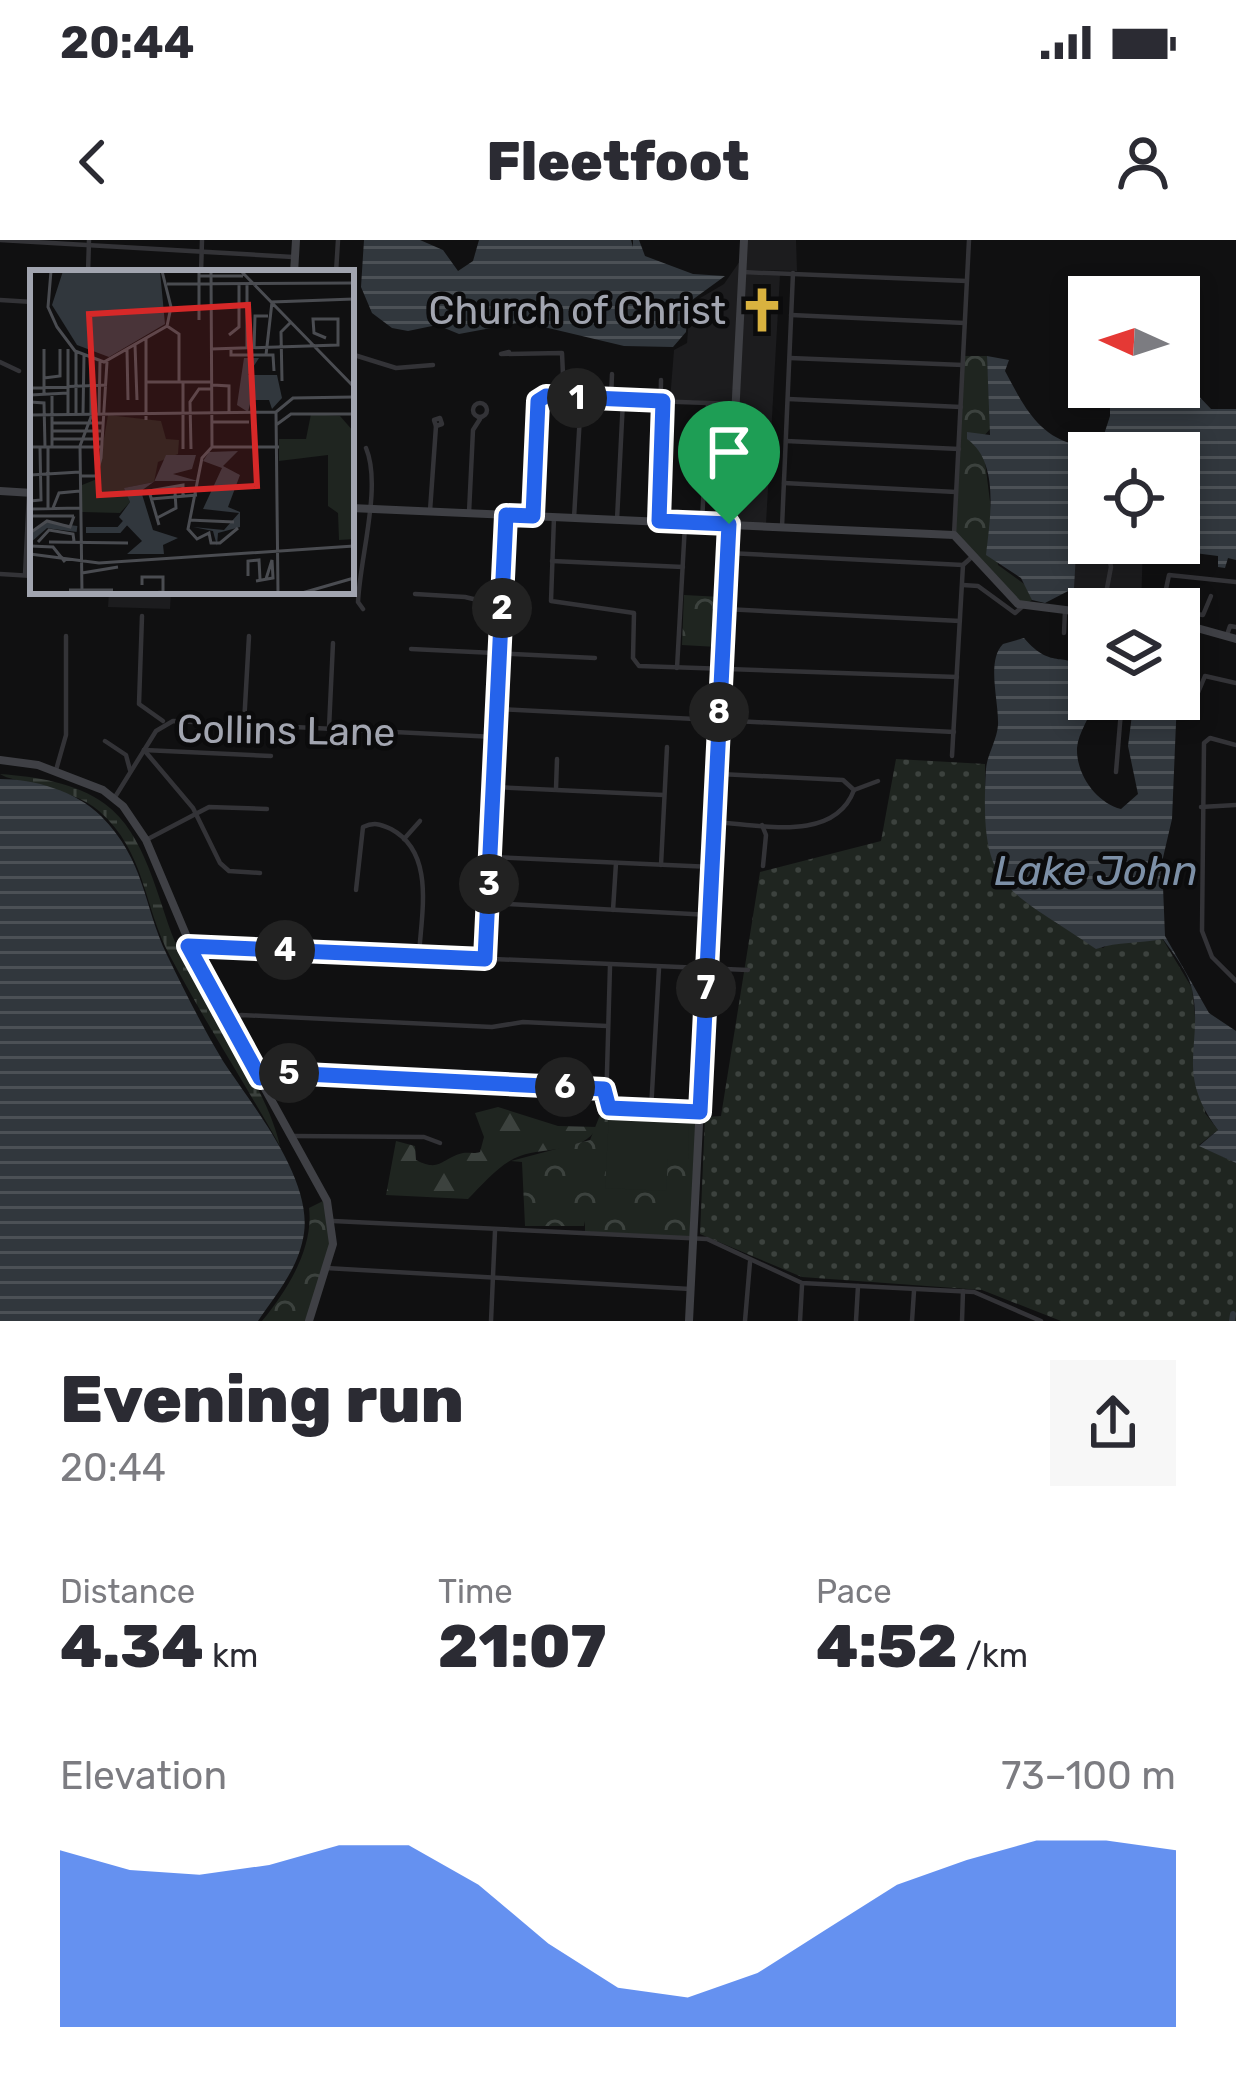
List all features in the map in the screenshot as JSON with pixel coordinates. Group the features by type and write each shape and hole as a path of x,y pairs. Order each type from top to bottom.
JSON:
{"street":[{"path":"201,270 202,240"},
{"path":"294,270 296,240"},
{"path":"336,270 338,240"},
{"path":"689,1321 744,240"},
{"path":"954,535 969,240"},
{"path":"0,241 295,257"},
{"path":"742,272 967,281"},
{"path":"782,527 794,273"},
{"path":"0,300 30,302"},
{"path":"791,315 965,323"},
{"path":"509,352 562,353 564,397"},
{"path":"354,355 396,368 434,365"},
{"path":"790,358 963,365"},
{"path":"0,362 19,371"},
{"path":"611,399 612,374"},
{"path":"659,521 661,380"},
{"path":"574,518 581,398"},
{"path":"788,399 961,407"},
{"path":"533,516 539,400 735,404"},
{"path":"617,520 622,400"},
{"path":"702,523 708,404"},
{"path":"469,513 473,430 480,419"},
{"path":"430,511 436,426"},
{"path":"786,441 958,449"},
{"path":"363,609 358,602 361,546 371,509 372,467 366,448"},
{"path":"784,483 956,491"},
{"path":"0,491 30,493"},
{"path":"354,508 954,535 1006,596 1023,606 1066,611 1064,633"},
{"path":"485,959 506,515"},
{"path":"554,517 552,604 631,610 634,662 677,668 957,676"},
{"path":"677,668 685,522"},
{"path":"0,574 29,575 30,534"},
{"path":"728,553 963,566"},
{"path":"952,756 963,566 974,555"},
{"path":"552,561 682,567"},
{"path":"1166,588 1168,576 1192,574 1236,582"},
{"path":"962,585 979,586 1015,613 1023,606"},
{"path":"415,594 466,597 502,606"},
{"path":"1200,613 1206,614 1211,596"},
{"path":"725,611 960,621"},
{"path":"142,616 139,704 165,723"},
{"path":"1200,629 1232,637 1230,626 1236,627"},
{"path":"56,770 66,736 66,636"},
{"path":"244,724 249,636"},
{"path":"329,728 333,643"},
{"path":"411,649 595,658"},
{"path":"1200,689 1207,675 1236,683"},
{"path":"497,710 954,732"},
{"path":"1116,772 1120,720"},
{"name":"Collins Lane","path":"115,797 165,723 496,736"},
{"path":"1236,745 1210,738 1204,742 1201,807 1203,939 1236,981"},
{"path":"105,741 126,755 130,770"},
{"path":"661,865 667,747"},
{"path":"144,750 272,756"},
{"path":"144,750 196,813 224,868 260,873"},
{"path":"556,790 557,759"},
{"path":"0,760 56,770 115,797 146,841 188,946 293,1136 333,1221 326,1268 309,1321"},
{"path":"716,773 843,780 854,790"},
{"path":"714,822 819,825 854,790 878,781"},
{"path":"494,787 664,794"},
{"path":"1201,807 1236,805"},
{"path":"146,841 214,806 267,808"},
{"path":"404,839 420,821"},
{"path":"356,890 363,827 377,824 404,839 422,874 419,956"},
{"path":"761,824 766,835 764,866"},
{"path":"491,857 712,867"},
{"path":"613,910 616,863"},
{"path":"488,903 710,915"},
{"path":"188,946 748,970"},
{"path":"610,966 607,1107 700,1112"},
{"path":"651,1110 659,968"},
{"path":"227,1021 241,1015 491,1028 524,1022 607,1026"},
{"path":"260,1078 285,1073 604,1089"},
{"path":"293,1136 424,1137 440,1143"},
{"path":"333,1221 693,1238 722,1244 750,1262 802,1283 964,1292 1012,1306 1041,1321"},
{"path":"491,1321 495,1229"},
{"path":"745,1321 750,1262"},
{"path":"326,1268 690,1289"},
{"path":"800,1321 802,1283"},
{"path":"856,1321 858,1286"},
{"path":"912,1321 914,1289"},
{"path":"962,1321 964,1292"},
{"path":"1011,1321 1012,1306"}],"shaded area":[{"path":"746,240 796,240 797,271 744,270"},
{"path":"740,261 733,402 670,400 674,350 687,343 690,304 724,284"},
{"path":"744,274 780,275 766,524 732,523"},
{"path":"1075,564 1142,564 1142,588 1073,588"},
{"path":"109,594 171,594 170,609 108,607"}],"green space":[{"path":"963,356 987,356 991,428 982,438 998,565 1031,589 1032,600 1023,606 954,535"},
{"path":"684,595 721,597 718,647 682,645"},
{"path":"896,759 985,764 986,821 1056,923 1103,948 1116,941 1162,938 1192,988 1205,1113 1218,1130 1199,1145 1236,1163 1236,1321 1061,1321 982,1290 802,1277 700,1234 705,1117 721,1116 760,872 881,841"},
{"path":"0,774 81,790 105,804 131,832 175,942 261,1094 280,1146 170,956 135,862 114,827 99,811 73,796"},
{"path":"498,1107 558,1126 598,1127 573,1146 513,1159 468,1199 386,1195 396,1141 415,1146 416,1160 431,1165 480,1152 484,1137 475,1113"},
{"path":"600,1115 697,1123 693,1238 585,1233 585,1221 584,1226 525,1226 522,1162 511,1161 590,1140"},
{"path":"609,1115 689,1119 688,1159 668,1159 666,1191 605,1188"},
{"path":"325,1200 330,1244 306,1321 262,1321 303,1253 309,1208"}],"water":[{"path":"364,240 420,240 443,250 458,271 473,261 479,240 631,240 633,247 633,240 639,240 645,256 693,274 725,276 688,303 686,332 673,347 624,346 523,322 459,334 437,325 408,331 392,328 372,313 361,287"},
{"path":"987,356 1009,360 1005,371 1031,414 1048,432 1068,442 1068,564 1075,564 1074,588 1045,603 1032,600 1021,578 986,555 989,476 967,432 990,435"},
{"path":"1200,397 1211,409 1236,409 1236,560 1228,558 1225,568 1218,567 1218,556 1200,554 1200,432 1105,432 1110,408 1200,408"},
{"name":"Lake John","path":"1024,638 1043,654 1068,661 1068,720 1087,720 1077,748 1080,768 1104,801 1121,809 1138,794 1128,746 1131,720 1176,720 1172,819 1162,862 1165,936 1183,968 1163,939 1096,949 1019,897 1004,881 993,863 985,809 987,764 998,725 995,660 1003,644"},
{"path":"0,779 67,793 91,807 116,833 135,866 159,936 194,1009 289,1165 304,1211 304,1233 292,1269 258,1321 0,1321"},
{"name":"Lake John","path":"1184,970 1209,1013 1236,1031 1236,1163 1199,1146 1218,1130 1197,1091 1195,1009"}],"waterway":[{"path":"1232,1321 1233,1314"}],"place":[{"name":"Church of Christ","path":"762,310"}],"route":[{"path":"539,399 663,401 659,521 729,524 700,1112 609,1108 603,1101 604,1089 285,1073 260,1078 188,946 485,959 506,515 533,516 539,399"}]}
